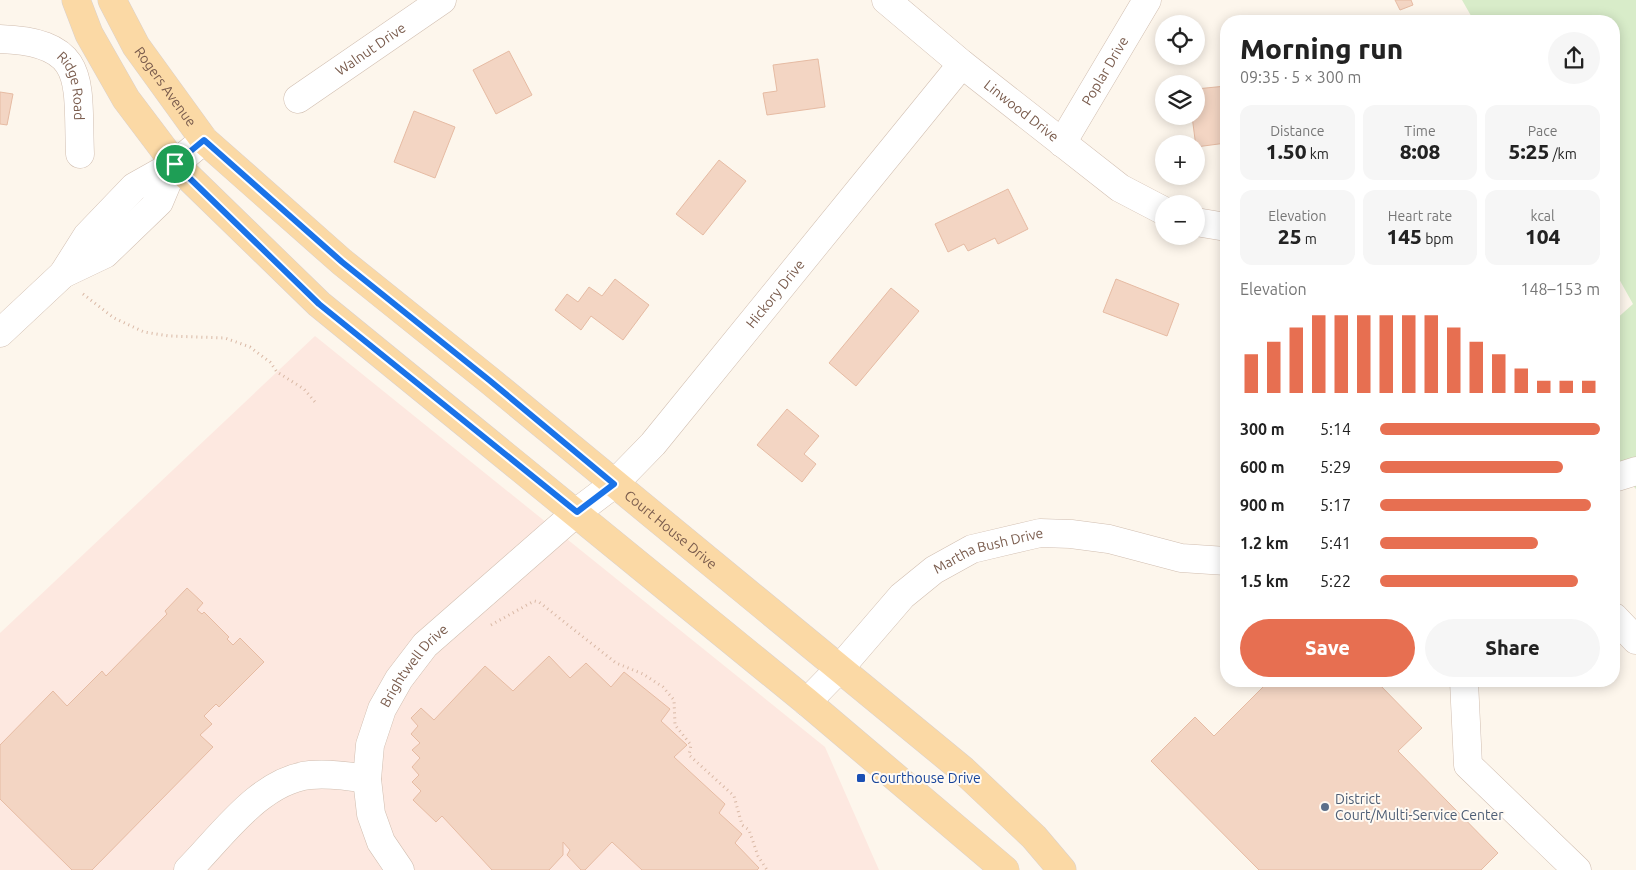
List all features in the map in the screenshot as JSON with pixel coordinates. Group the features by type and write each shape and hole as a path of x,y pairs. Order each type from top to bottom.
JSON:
{"main road":[{"path":"76,0 89,34 126,99 175,164 319,304 577,512 807,702 1005,870"},
{"name":"Rogers Avenue","path":"112,0 136,46 204,140"},
{"name":"Court House Drive","path":"204,140 342,262 489,380 963,770 1034,837 1062,870"}],"street":[{"name":"Walnut Drive","path":"298,99 442,0"},
{"name":"Linwood Drive","path":"886,0 962,64 1120,188 1155,206"},
{"name":"Poplar Drive","path":"1062,142 1147,0"},
{"name":"Ridge Road","path":"0,39 26,40 44,44 60,53 71,66 77,88 80,154"},
{"name":"Hickory Drive","path":"577,512 614,484 653,444 962,64"},
{"name":"Rogers Avenue","path":"0,333 63,274 86,236 134,188 175,164 204,140"},
{"path":"1205,224 1220,226"},
{"path":"1620,476 1636,471"},
{"name":"Brightwell Drive","path":"400,870 380,842 371,814 368,779 370,744 382,709 400,679 425,645 577,512"},
{"name":"Martha Bush Drive","path":"807,702 840,668 902,596 934,570 972,549 1007,539 1040,533 1071,534 1109,539 1181,558 1220,561"},
{"path":"1620,623 1636,640"},
{"path":"1464,687 1468,765 1577,870"},
{"path":"188,870 237,818 275,785 311,774 341,775 368,779"}],"path":[{"path":"63,274 91,302 106,313 144,332 169,336 225,338 250,347 270,362 277,372 304,389 315,402"},
{"path":"488,626 534,600 616,663 664,687 674,700 675,725 691,745 689,755 734,796 742,825 749,830 758,856 767,870"}],"shaded area":[{"path":"315,336 825,747 879,870 0,870 0,633"}],"green space":[{"path":"1462,0 1636,0 1636,489 1620,472 1620,316 1633,304 1620,281 1620,15 1471,15"}],"building":[{"path":"1395,0 1411,0 1413,5 1400,10"},
{"path":"509,51 532,95 496,114 473,70"},
{"path":"818,59 825,107 767,115 763,93 777,91 773,65"},
{"path":"1220,87 1220,144 1205,146 1205,135 1194,135 1193,125 1205,125 1205,88"},
{"path":"0,92 13,94 7,125 0,124"},
{"path":"414,111 455,127 435,178 394,162"},
{"path":"719,160 746,181 703,235 676,214"},
{"path":"1008,189 1028,229 998,244 995,238 968,251 964,244 948,252 935,224"},
{"path":"615,279 649,305 623,340 591,316 581,330 555,310 567,294 578,302 589,287 602,296"},
{"path":"1116,279 1179,304 1167,336 1103,312"},
{"path":"891,288 919,311 856,386 829,363"},
{"path":"787,409 819,436 804,454 816,464 802,482 757,445"},
{"path":"187,588 203,603 197,610 202,614 204,612 229,637 227,639 233,645 240,638 264,662 219,707 216,704 204,716 212,724 200,735 213,747 92,870 72,870 0,799 0,745 53,691 67,706 102,671 106,676 167,614 165,611"},
{"path":"549,656 570,678 586,663 611,687 624,672 670,709 661,721 687,745 674,757 725,804 719,813 742,834 735,843 759,868 757,870 642,870 612,842 585,870 581,870 567,855 570,850 563,842 563,855 549,870 492,870 442,816 436,822 413,800 421,791 412,782 419,775 412,767 420,758 412,750 420,743 411,734 418,726 411,718 421,708 434,720 485,666 513,691"},
{"name":"District Court/Multi-Service Center","path":"1263,687 1382,687 1422,728 1398,751 1498,853 1481,870 1259,870 1151,761 1195,717 1214,736"}],"place":[{"name":"Courthouse Drive","path":"861,778"},
{"name":"District Court/Multi-Service Center","path":"1325,807"}],"route":[{"path":"204,140 342,262 489,380 614,484 577,512 319,304 175,164 204,140"}]}
